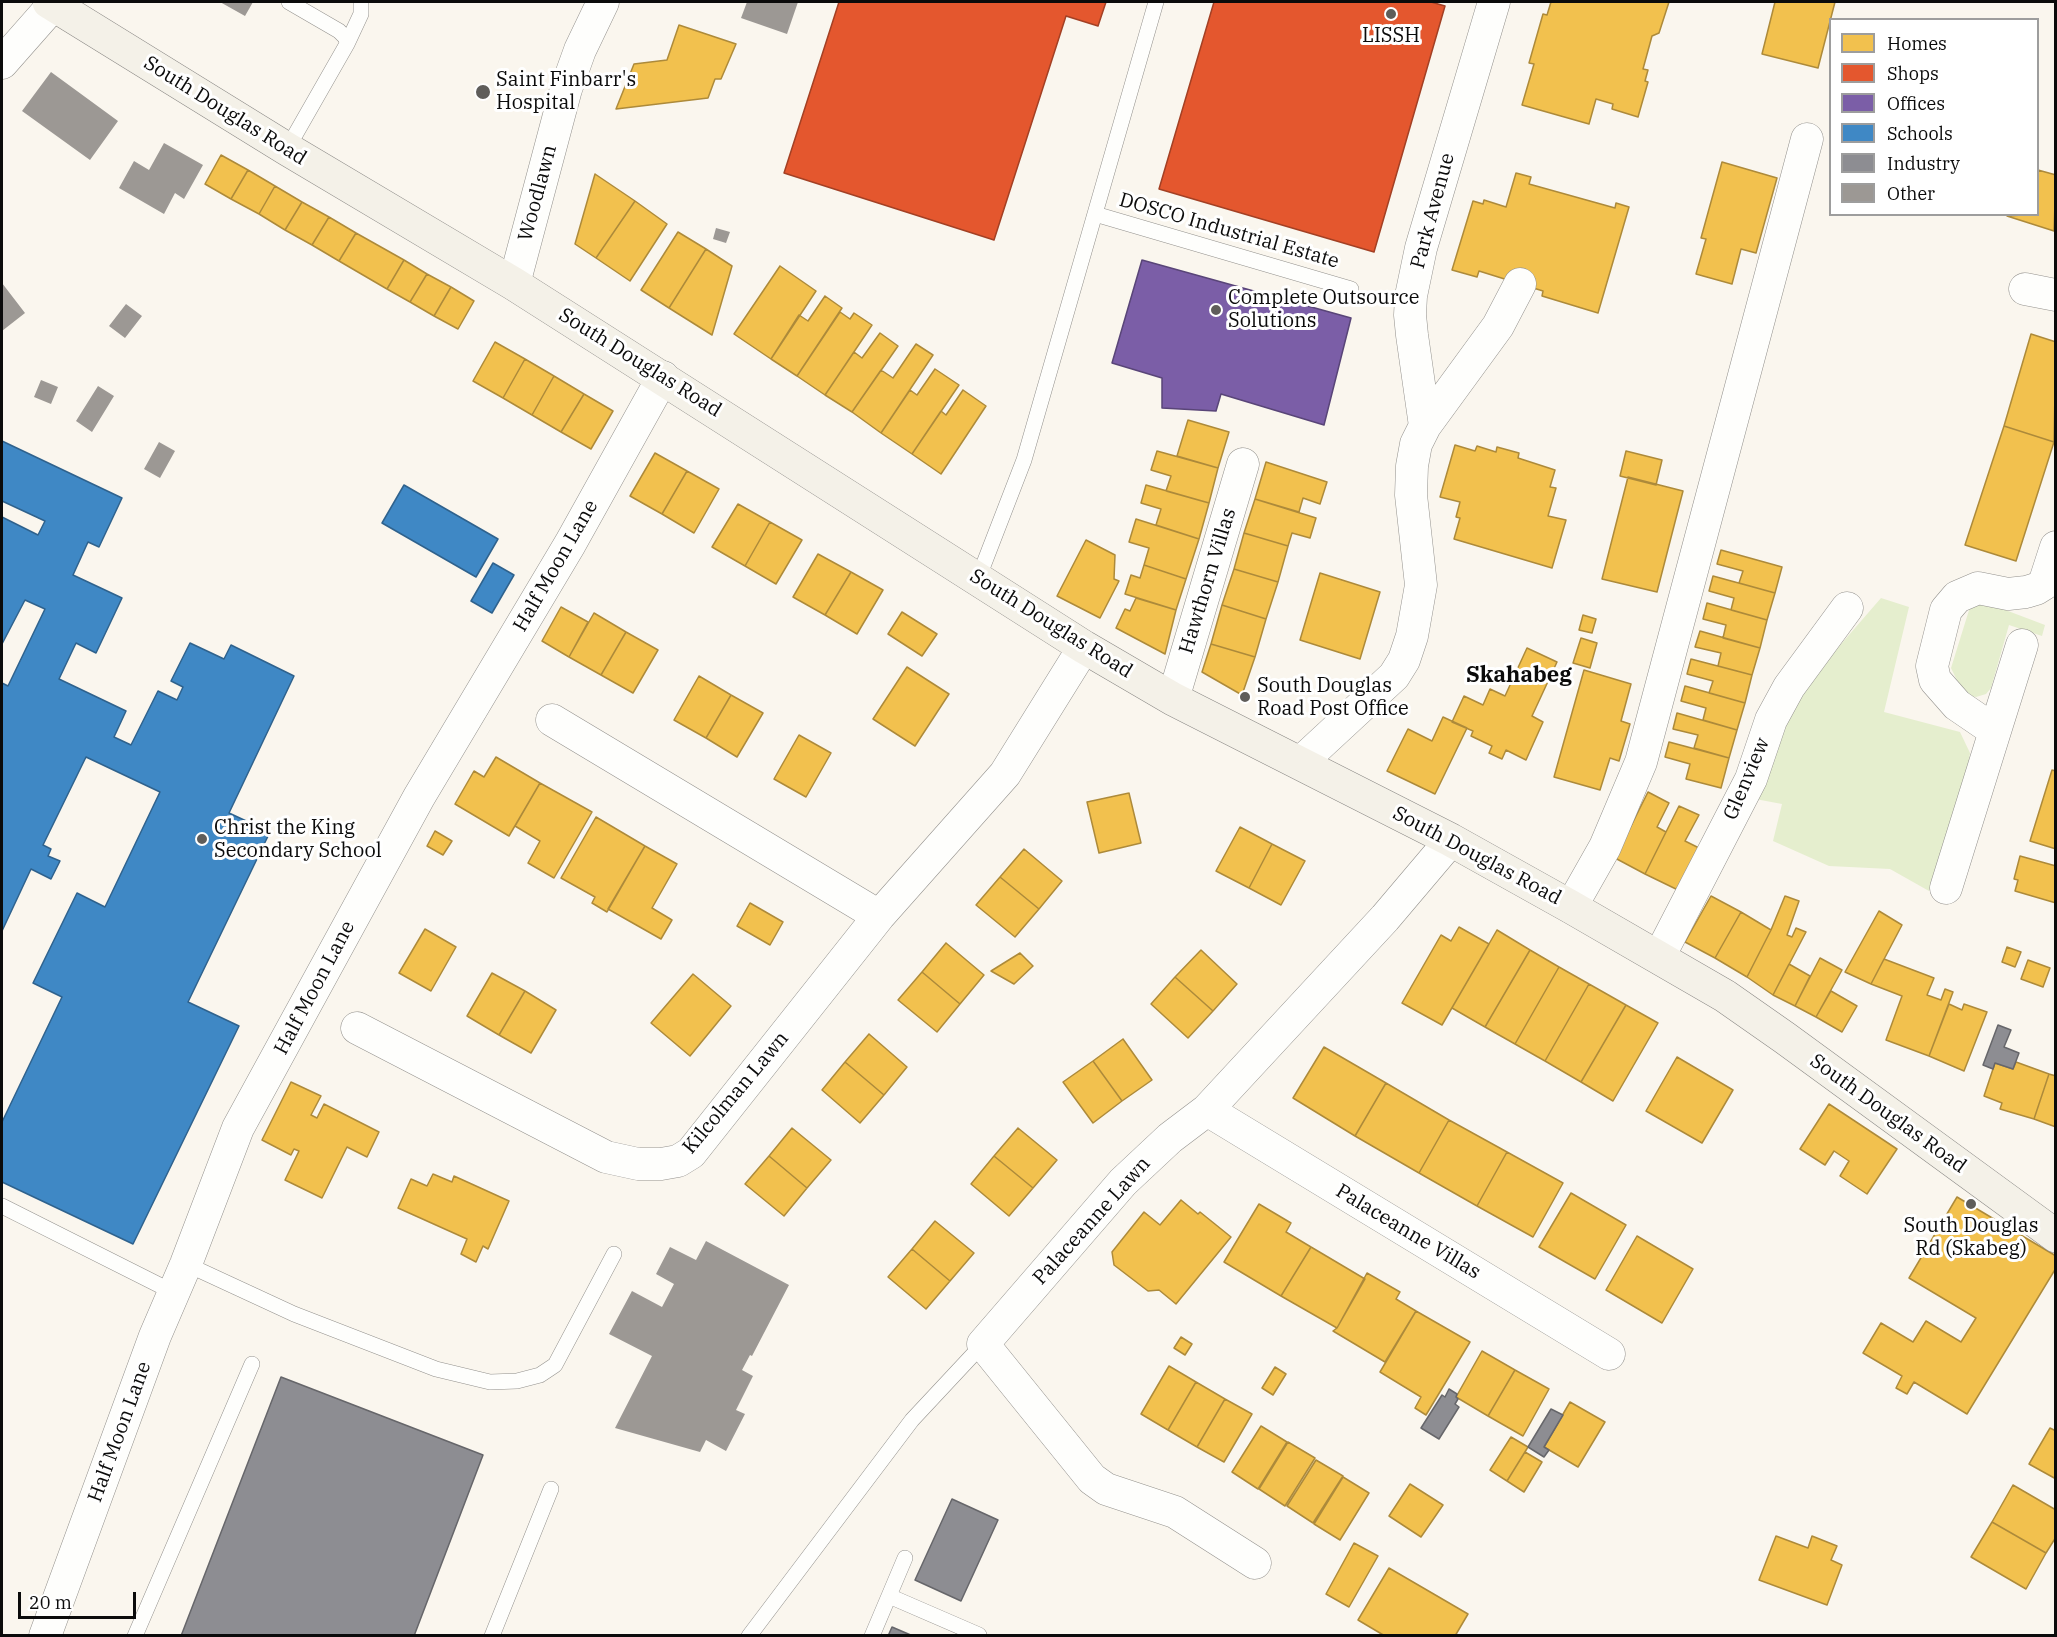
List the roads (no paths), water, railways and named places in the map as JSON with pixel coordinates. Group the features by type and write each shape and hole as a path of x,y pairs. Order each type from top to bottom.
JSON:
{"main road":[{"name":"South Douglas Road","path":"51,3 287,149 514,284 1084,647 1173,699 1451,840 1725,996 2055,1236"}],"street":[{"name":"Woodlawn","path":"514,284 566,89 580,50 603,2"},
{"name":"Park Avenue","path":"1425,426 1412,335 1411,296 1421,248 1494,2"},
{"path":"2,63 23,41 51,3"},
{"path":"1571,907 1605,847 1641,762 1807,139"},
{"name":"Park Avenue","path":"1300,763 1394,676 1409,648 1421,585 1411,495 1412,466 1416,444 1425,426 1498,326 1520,284"},
{"path":"2025,289 2055,295"},
{"name":"Half Moon Lane","path":"45,1635 155,1336 186,1264 238,1128 419,797 570,544 663,377"},
{"name":"Hawthorn Villas","path":"1173,699 1243,464"},
{"path":"1995,731 1957,705 1935,680 1932,666 1946,610 1957,597 1978,588 2008,594 2036,589 2044,584 2055,547"},
{"name":"Glenview","path":"1659,957 1751,779 1771,720 1789,687 1847,608"},
{"path":"1946,888 2022,645"},
{"name":"Kilcolman Lawn","path":"357,1028 606,1157 638,1164 678,1161 691,1153 879,916 1005,774 1084,647"},
{"path":"552,720 879,916"},
{"name":"Palaceanne Lawn","path":"982,1344 1123,1182 1170,1138 1208,1110 1385,918 1451,840"},
{"name":"Palaceanne Villas","path":"1208,1110 1609,1354"},
{"path":"982,1344 1092,1479 1106,1489 1175,1512 1255,1563"}],"lane":[{"path":"289,2 339,31 346,38 347,44"},
{"path":"978,579 1023,460 1156,2"},
{"path":"287,149 347,44 363,6"},
{"name":"DOSCO Industrial Estate","path":"1095,214 1351,289"},
{"path":"2,1206 173,1292"},
{"path":"186,1264 294,1314 436,1369 490,1382 517,1381 540,1375 555,1365 614,1254"},
{"path":"749,1635 912,1420 982,1344"},
{"path":"135,1635 252,1364"},
{"path":"492,1635 551,1489"},
{"path":"872,1635 905,1558"},
{"path":"889,1596 979,1635"}],"place":[{"name":"LISSH","path":"1391,14"},
{"name":"Saint Finbarr's Hospital","path":"483,92"},
{"name":"Complete Outsource Solutions","path":"1216,310"},
{"name":"South Douglas Road Post Office","path":"1245,697"},
{"name":"Christ the King Secondary School","path":"202,839"},
{"name":"South Douglas Rd (Skabeg)","path":"1971,1204"}],"district":[{"name":"Skahabeg","path":"1519,676"}]}
